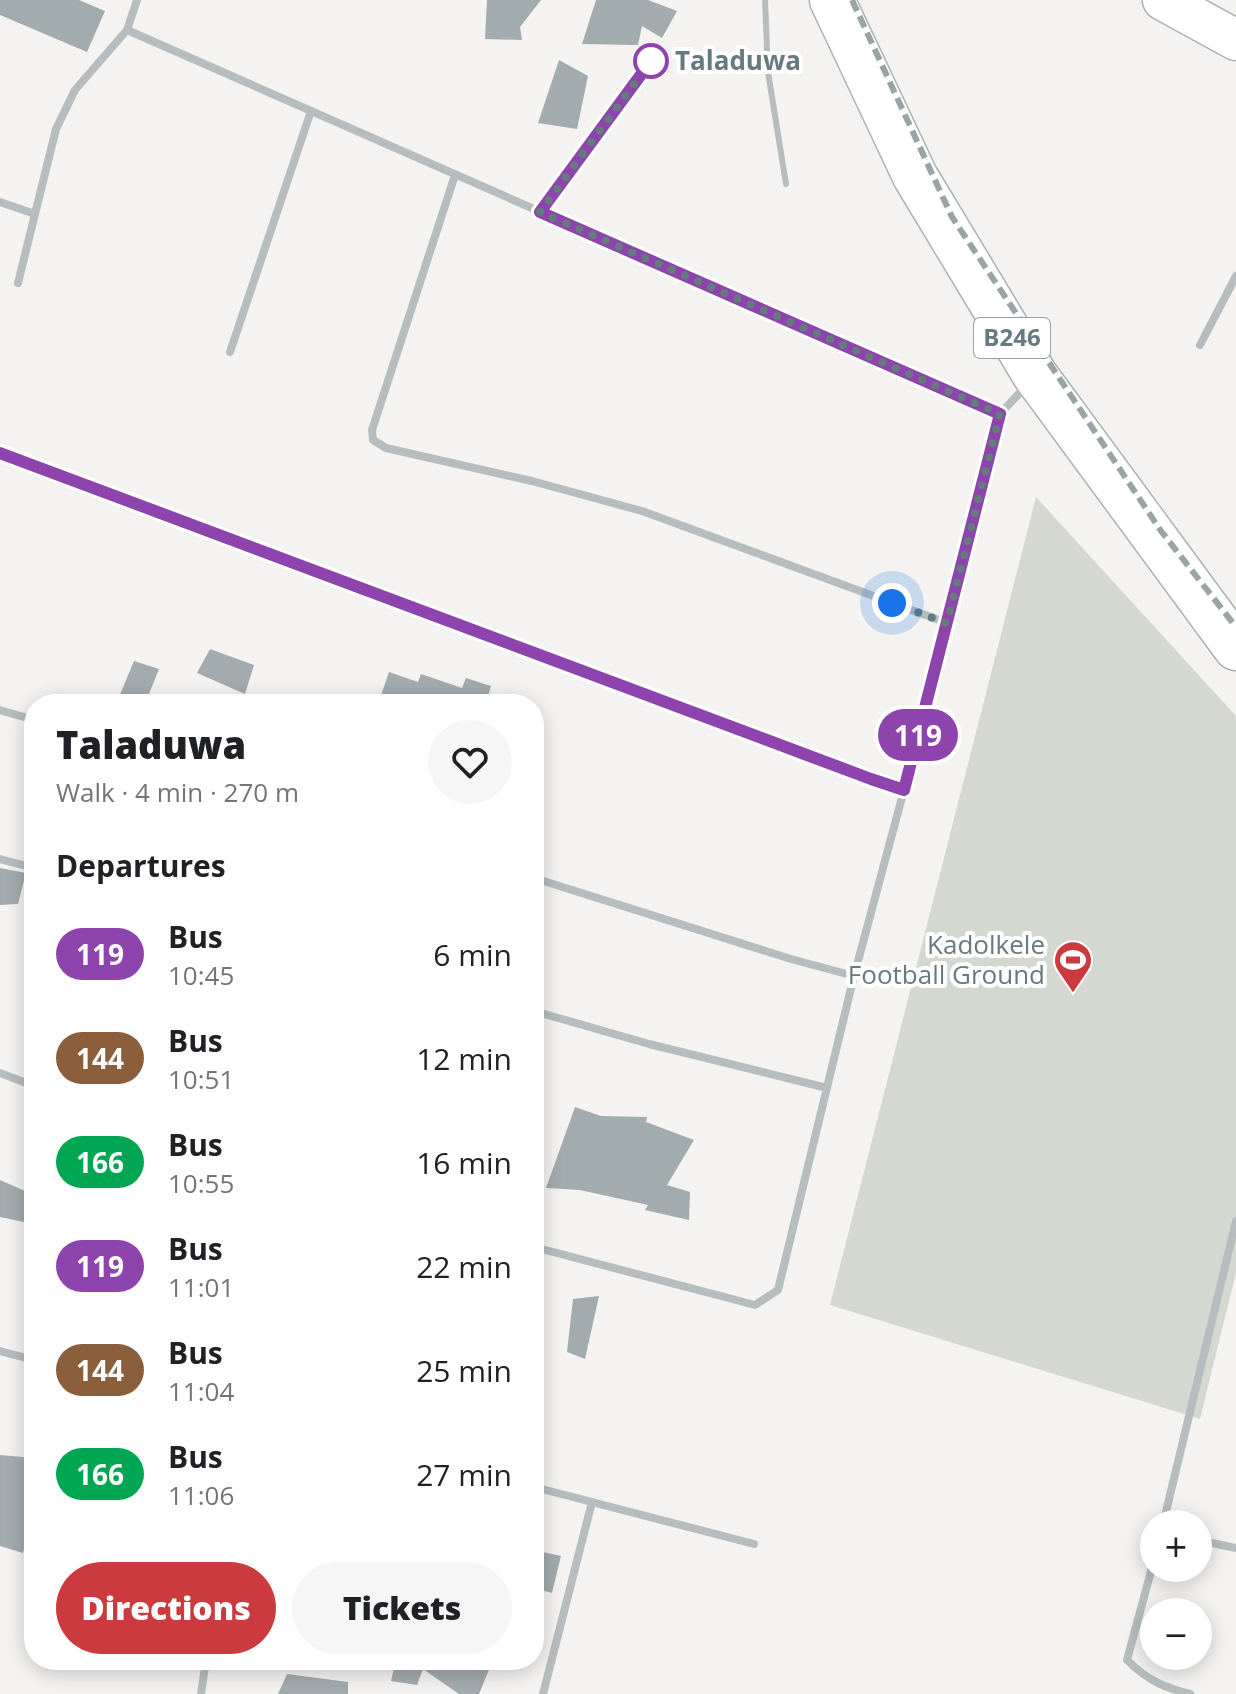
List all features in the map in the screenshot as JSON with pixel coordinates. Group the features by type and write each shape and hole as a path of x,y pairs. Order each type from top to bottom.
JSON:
{"main road":[{"name":"B246","path":"832,0 915,176 1035,375 1236,648"}],"street":[{"path":"18,283 56,129 75,90 127,30 137,0"},
{"path":"1163,0 1236,40"},
{"path":"127,30 1000,414"},
{"path":"540,212 651,61"},
{"path":"230,352 311,111"},
{"path":"455,175 372,430 373,440 386,448 532,481 642,511 947,623"},
{"path":"0,202 35,214"},
{"path":"1200,345 1236,276"},
{"path":"544,1250 755,1305 778,1290 854,976 1000,414 1035,375"},
{"path":"0,453 904,790"},
{"path":"0,710 24,717"},
{"path":"0,859 24,865"},
{"path":"544,881 854,976"},
{"path":"544,1014 649,1044 827,1088"},
{"path":"0,1073 24,1082"},
{"path":"1166,1510 1236,1221"},
{"path":"0,1351 24,1357"},
{"path":"544,1490 754,1544"},
{"path":"543,1694 592,1502"},
{"path":"1212,1543 1236,1548"},
{"path":"1148,1582 1127,1660 1142,1675 1172,1690 1190,1694"},
{"path":"201,1694 205,1670"}],"lane":[{"path":"765,0 768,72 786,184"}],"shaded area":[{"name":"Kadolkele Football Ground","path":"1036,497 1236,716 1236,1273 1200,1419 830,1305"}],"building":[{"path":"0,0 79,0 105,11 87,52 0,15"},
{"path":"487,0 541,0 520,27 522,40 485,39"},
{"path":"596,0 648,0 677,11 662,38 642,26 638,45 582,44"},
{"path":"559,60 588,76 577,129 538,123"},
{"path":"210,649 254,665 245,694 197,673"},
{"path":"134,661 159,669 149,694 120,694"},
{"path":"389,672 418,682 421,674 462,688 466,678 491,686 489,694 381,694"},
{"path":"0,868 24,873 18,904 0,905"},
{"path":"575,1107 601,1116 647,1117 646,1122 694,1140 667,1185 690,1192 689,1220 645,1210 648,1205 580,1190 546,1188"},
{"path":"0,1180 24,1191 24,1222 0,1217"},
{"path":"599,1296 585,1359 567,1352 573,1299"},
{"path":"0,1455 24,1457 23,1553 0,1546"},
{"path":"544,1552 561,1556 552,1593 544,1591"},
{"path":"394,1670 423,1670 417,1685 391,1681"},
{"path":"424,1670 489,1670 479,1694 459,1694"},
{"path":"287,1674 348,1682 348,1694 278,1694"}],"railway":[{"path":"852,0 952,217 1161,531 1236,627"}],"bus line":[{"name":"119","path":"0,453 904,790 1000,414 540,212 651,61"}],"place":[{"name":"Taladuwa","path":"651,61"},
{"name":"Kadolkele Football Ground","path":"1073,994"}],"route":[{"path":"651,61 540,212 1000,414 947,623 892,603"}]}
